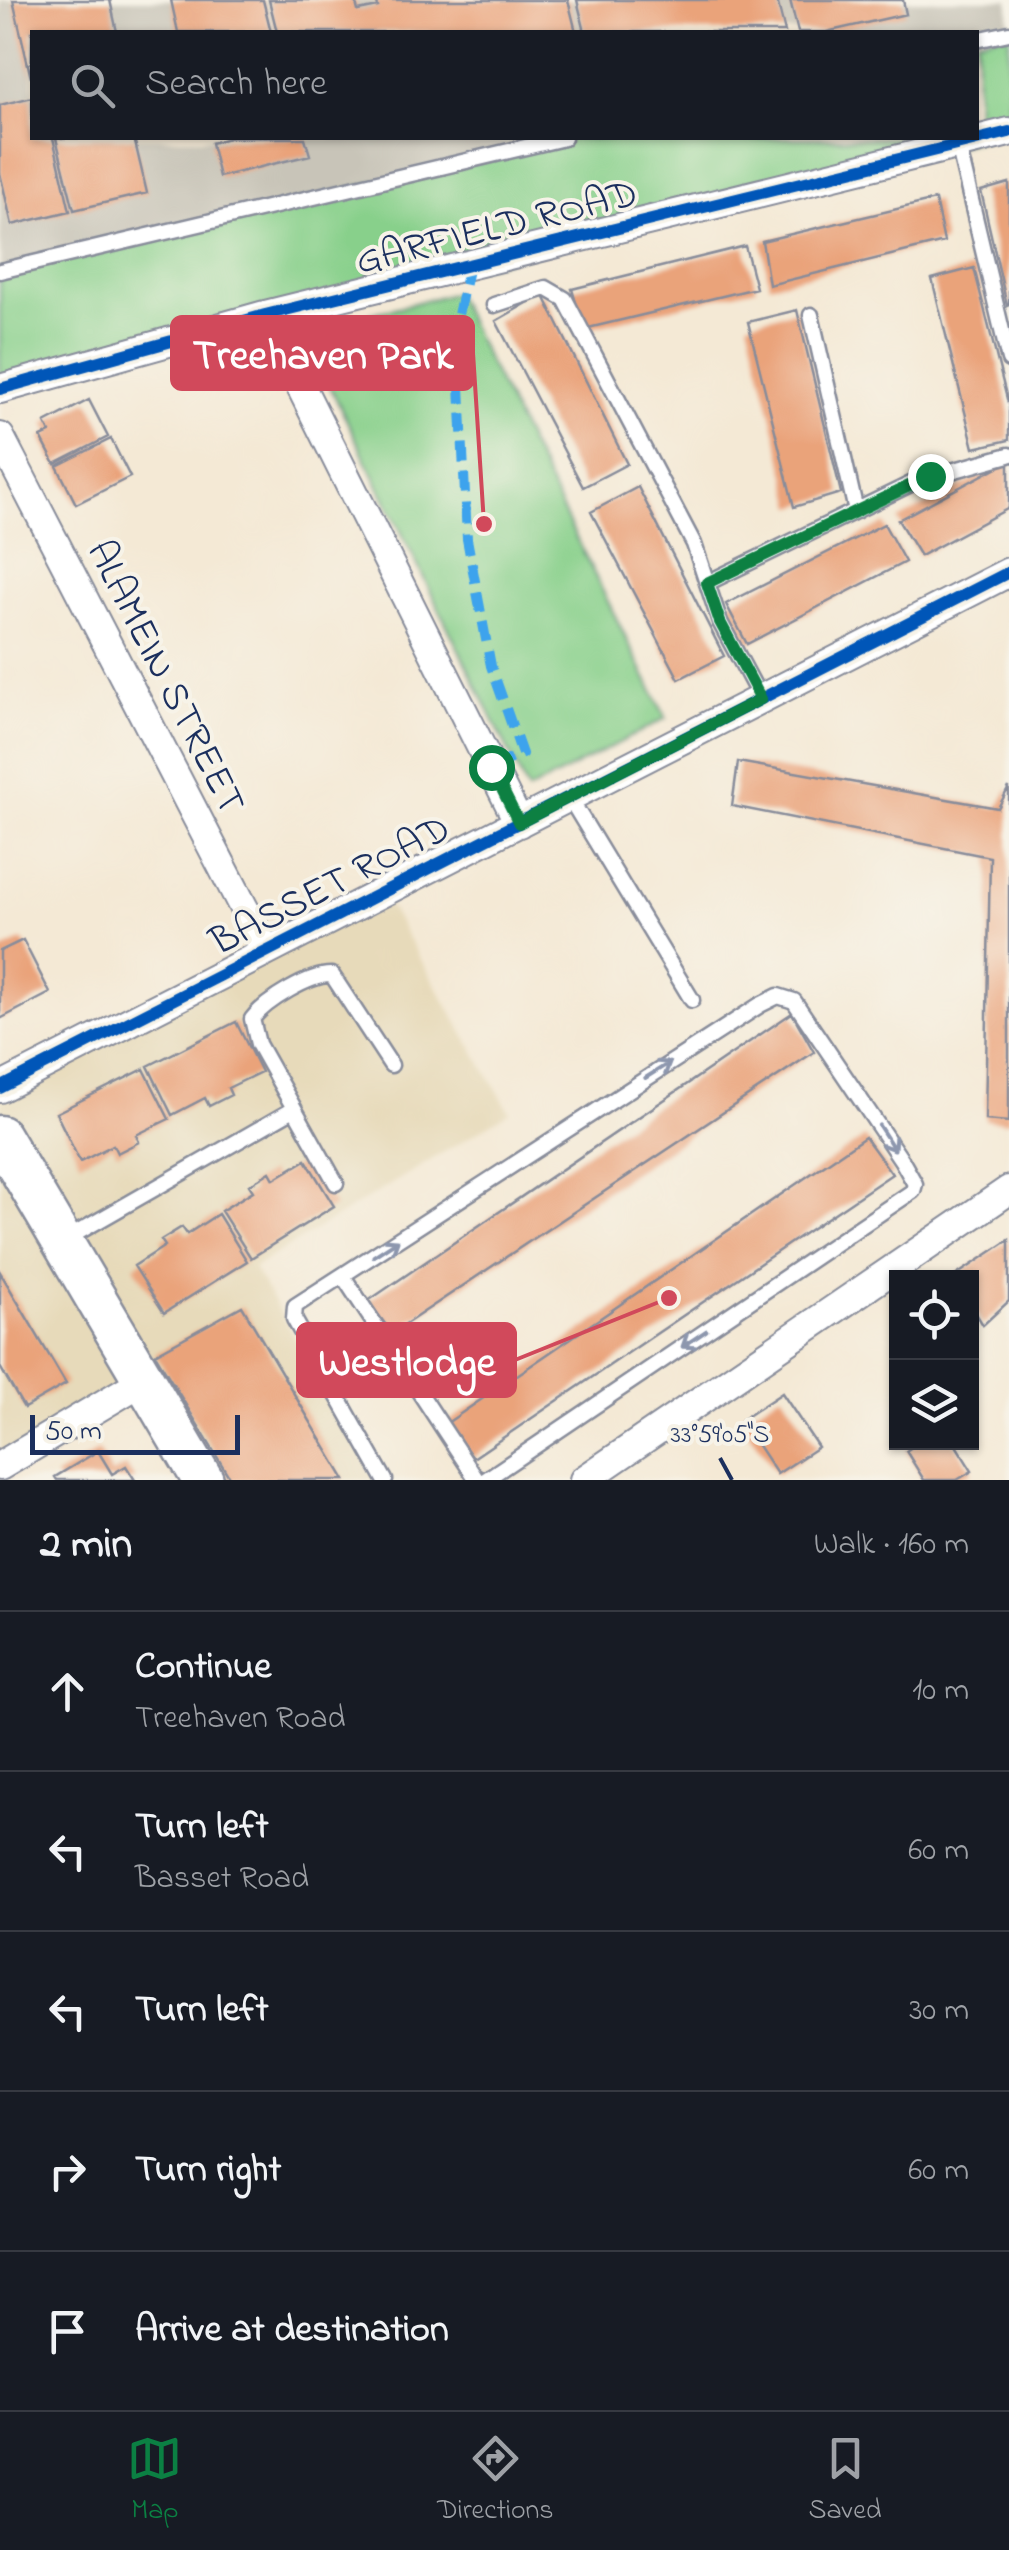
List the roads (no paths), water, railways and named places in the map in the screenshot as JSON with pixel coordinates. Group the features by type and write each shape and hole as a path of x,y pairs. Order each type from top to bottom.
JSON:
{"street":[{"name":"GARFIELD ROAD","path":"979,140 1009,132"},
{"name":"GARFIELD ROAD","path":"0,389 264,316 978,140"},
{"path":"264,316 519,823"},
{"name":"ALAMEIN STREET","path":"0,437 266,951"},
{"name":"BASSET ROAD","path":"0,1088 1009,572"},
{"path":"2,1143 204,1480"},
{"path":"584,1480 1009,1190"},
{"path":"0,1466 144,1380"}],"lane":[{"path":"979,39 1009,32"},
{"name":"GARFIELD ROAD","path":"0,271 556,140"},
{"path":"958,145 1009,360"},
{"path":"494,306 546,288 565,300 694,544 720,622 761,699"},
{"path":"811,315 856,511"},
{"path":"707,583 920,480 1009,455"},
{"path":"569,797 692,1000"},
{"path":"336,1183 258,1044 252,1019 263,1008 326,974 340,982 391,1066"},
{"path":"385,1480 292,1314 295,1306 771,998 784,996 800,1006 902,1162 915,1184 913,1190 485,1480"},
{"path":"62,1241 294,1109"},
{"path":"343,1276 476,1480"}],"place":[{"name":"Treehaven Park","path":"484,524"},
{"name":"Westlodge","path":"669,1298"}]}
